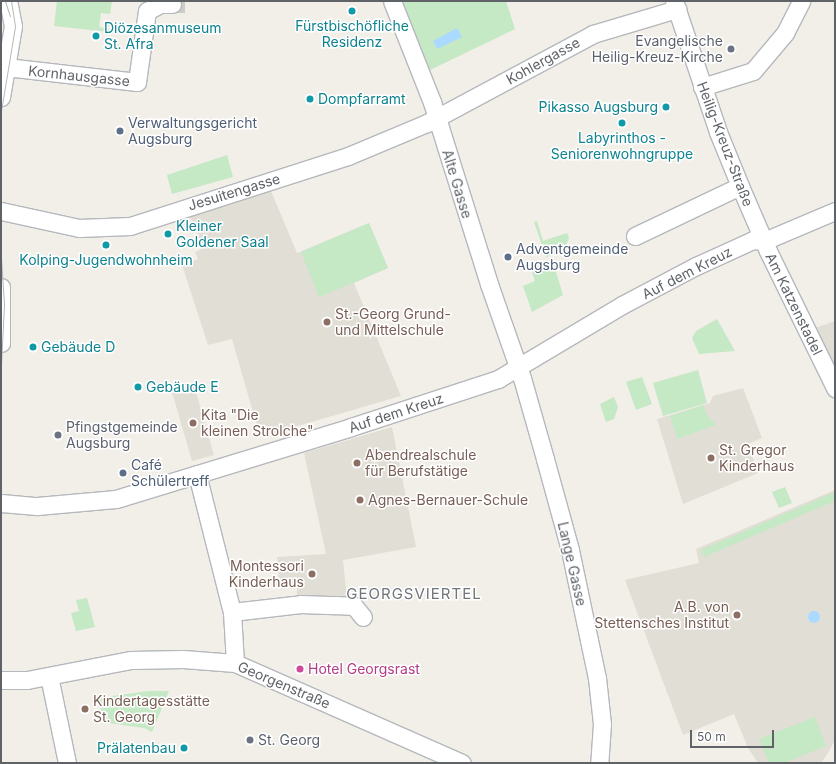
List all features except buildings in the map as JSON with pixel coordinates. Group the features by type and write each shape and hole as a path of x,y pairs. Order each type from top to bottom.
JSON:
{"street":[{"path":"1,97 13,26 8,1"},
{"name":"Alte Gasse","path":"392,1 437,118 489,284 519,368"},
{"path":"702,87 753,71 785,33 801,1"},
{"name":"Kornhausgasse","path":"6,67 138,82 147,11 166,4"},
{"name":"Kohlergasse","path":"437,118 593,34 675,5"},
{"name":"Heilig-Kreuz-Straße","path":"675,5 702,87 740,186 764,241"},
{"name":"Jesuitengasse","path":"1,211 79,228 130,226 348,156 437,118"},
{"path":"635,236 740,186"},
{"name":"Auf dem Kreuz","path":"1,502 37,506 116,499 408,410 498,379 519,368 622,305 696,266 753,240 764,241 835,211"},
{"name":"Am Katzenstadel","path":"764,241 835,388"},
{"path":"1,287 1,343"},
{"name":"Lange Gasse","path":"519,368 570,550 597,678 602,724 599,763"},
{"path":"197,474 232,612 235,663"},
{"path":"232,612 300,604 335,605 354,606 363,617"},
{"name":"Georgenstraße","path":"1,680 27,680 131,660 184,659 235,663 462,763"},
{"path":"49,676 67,763"}],"shaded area":[{"path":"271,191 297,253 369,223 388,268 354,283 401,396 260,437 232,339 208,345 182,265 198,259 195,252 204,248 190,217"},
{"path":"835,321 835,376 815,328"},
{"name":"Kita \"Die kleinen Strolche\"","path":"194,385 214,455 192,461 172,392"},
{"name":"St. Gregor Kinderhaus","path":"743,388 762,438 748,444 758,473 683,504 657,419 710,403 713,396"},
{"name":"Agnes-Bernauer-Schule","path":"392,427 416,547 343,560 347,600 297,598 297,588 280,589 277,557 326,554 304,453"},
{"name":"A.B. von Stettensches Institut","path":"835,490 835,740 828,753 821,763 758,763 748,748 734,714 683,735 625,580 699,563 696,549"}],"green space":[{"path":"57,1 112,1 110,14 101,13 99,27 109,29 109,32 54,26"},
{"path":"400,1 506,1 515,29 430,70"},
{"path":"227,155 233,177 172,194 167,175"},
{"path":"537,221 543,241 567,233 569,238 563,252 546,257 534,222"},
{"path":"369,223 388,268 319,297 301,252"},
{"path":"553,262 563,295 532,312 523,286 535,281 531,269"},
{"path":"717,319 735,351 699,354 692,338 696,331"},
{"path":"698,370 707,403 663,416 653,383"},
{"path":"642,377 652,404 636,410 626,382"},
{"path":"614,397 618,407 614,419 606,422 600,404"},
{"path":"703,405 707,415 716,425 677,439 670,416"},
{"path":"785,487 792,503 779,508 772,492"},
{"path":"835,492 835,501 704,557 701,550"},
{"path":"87,598 95,627 76,631 71,613 79,611 76,600"},
{"path":"148,691 169,691 152,732 144,728 109,723 107,713 101,711 98,698"},
{"path":"815,717 826,746 784,763 769,763 759,739"}],"water":[{"path":"457,28 462,37 437,49 433,41"},
{"path":"814,611 818,613 820,617 818,621 814,623 810,621 808,617 810,613"}],"tunnel":[{"path":"172,4 185,4"}],"tram line":[{"path":"5,1 10,16"},
{"path":"1,111 15,26 11,1"},
{"path":"1,258 4,305 1,364"}],"place":[{"name":"Fürstbischöfliche Residenz","path":"352,11"},
{"name":"Diözesanmuseum St. Afra","path":"96,36"},
{"name":"Evangelische Heilig-Kreuz-Kirche","path":"731,49"},
{"name":"Dompfarramt","path":"310,99"},
{"name":"Pikasso Augsburg","path":"666,107"},
{"name":"Labyrinthos - Seniorenwohngruppe","path":"622,123"},
{"name":"Verwaltungsgericht Augsburg","path":"120,131"},
{"name":"Kleiner Goldener Saal","path":"168,234"},
{"name":"Kolping-Jugendwohnheim","path":"106,245"},
{"name":"Adventgemeinde Augsburg","path":"508,257"},
{"name":"St.-Georg Grund- und Mittelschule","path":"327,322"},
{"name":"Gebäude D","path":"33,347"},
{"name":"Gebäude E","path":"138,387"},
{"name":"Kita \"Die kleinen Strolche\"","path":"193,423"},
{"name":"Pfingstgemeinde Augsburg","path":"58,435"},
{"name":"St. Gregor Kinderhaus","path":"711,458"},
{"name":"Abendrealschule für Berufstätige","path":"357,463"},
{"name":"Café Schülertreff","path":"123,473"},
{"name":"Agnes-Bernauer-Schule","path":"360,500"},
{"name":"Montessori Kinderhaus","path":"312,574"},
{"name":"A.B. von Stettensches Institut","path":"737,615"},
{"name":"Hotel Georgsrast","path":"300,669"},
{"name":"Kindertagesstätte St. Georg","path":"85,709"},
{"name":"St. Georg","path":"250,740"},
{"name":"Prälatenbau","path":"184,748"}],"district":[{"name":"GEORGSVIERTEL","path":"414,594"}]}
